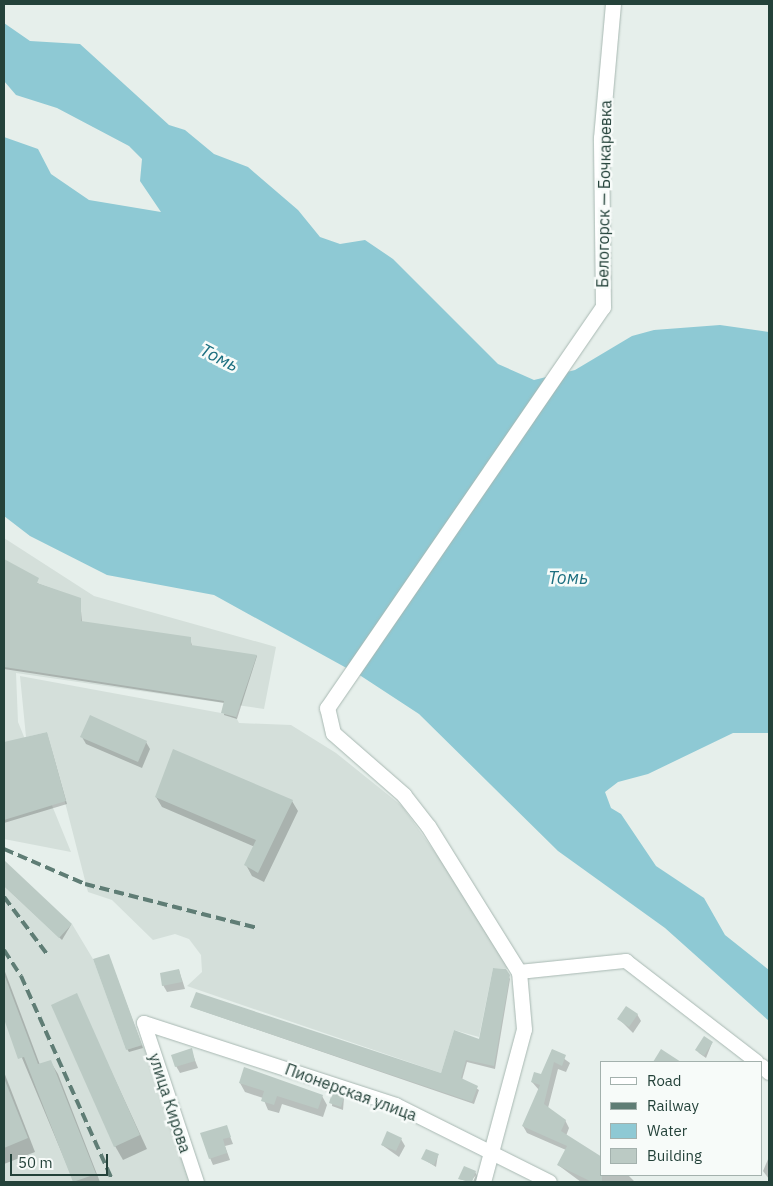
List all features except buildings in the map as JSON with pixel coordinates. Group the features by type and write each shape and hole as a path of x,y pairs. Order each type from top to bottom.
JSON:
{"main road":[{"name":"Белогорск — Бочкаревка","path":"520,972 428,826 404,796 333,733 327,716 332,696 595,323 603,307 601,138 613,4"},
{"path":"483,1182 493,1154 524,1029 520,972"}],"street":[{"path":"520,972 626,961 756,1061"},
{"name":"Пионерская улица","path":"144,1023 396,1105 550,1182"},
{"name":"улица Кирова","path":"144,1023 197,1182"}],"shaded area":[{"path":"4,538 94,596 276,647 264,709 16,673 18,722 71,852 4,839"},
{"path":"20,676 221,713 236,717 239,723 291,725 336,753 402,806 493,934 511,969 493,968 479,1037 454,1030 441,1073 187,986 202,972 201,955 189,939 175,934 153,940 112,900 88,892 47,732 26,737"},
{"path":"4,886 59,937 72,924 93,959 126,1050 143,1045 191,1182 4,1182"}],"water":[{"name":"Томь","path":"4,23 30,41 80,44 169,125 185,130 214,154 248,167 298,210 320,237 340,244 365,240 393,259 498,364 534,380 575,370 632,336 654,330 720,325 769,332 769,733 733,733 648,774 618,782 605,792 611,808 621,814 656,866 704,898 725,935 769,970 769,1021 665,928 558,851 419,714 361,676 214,595 107,575 30,536 4,516 4,137 38,149 51,174 89,200 161,212 140,181 142,159 129,146 57,108 16,95 4,81"}],"railway":[{"path":"4,849 85,884 257,928"},
{"path":"4,897 47,954"},
{"path":"4,950 21,976 113,1182"}]}
